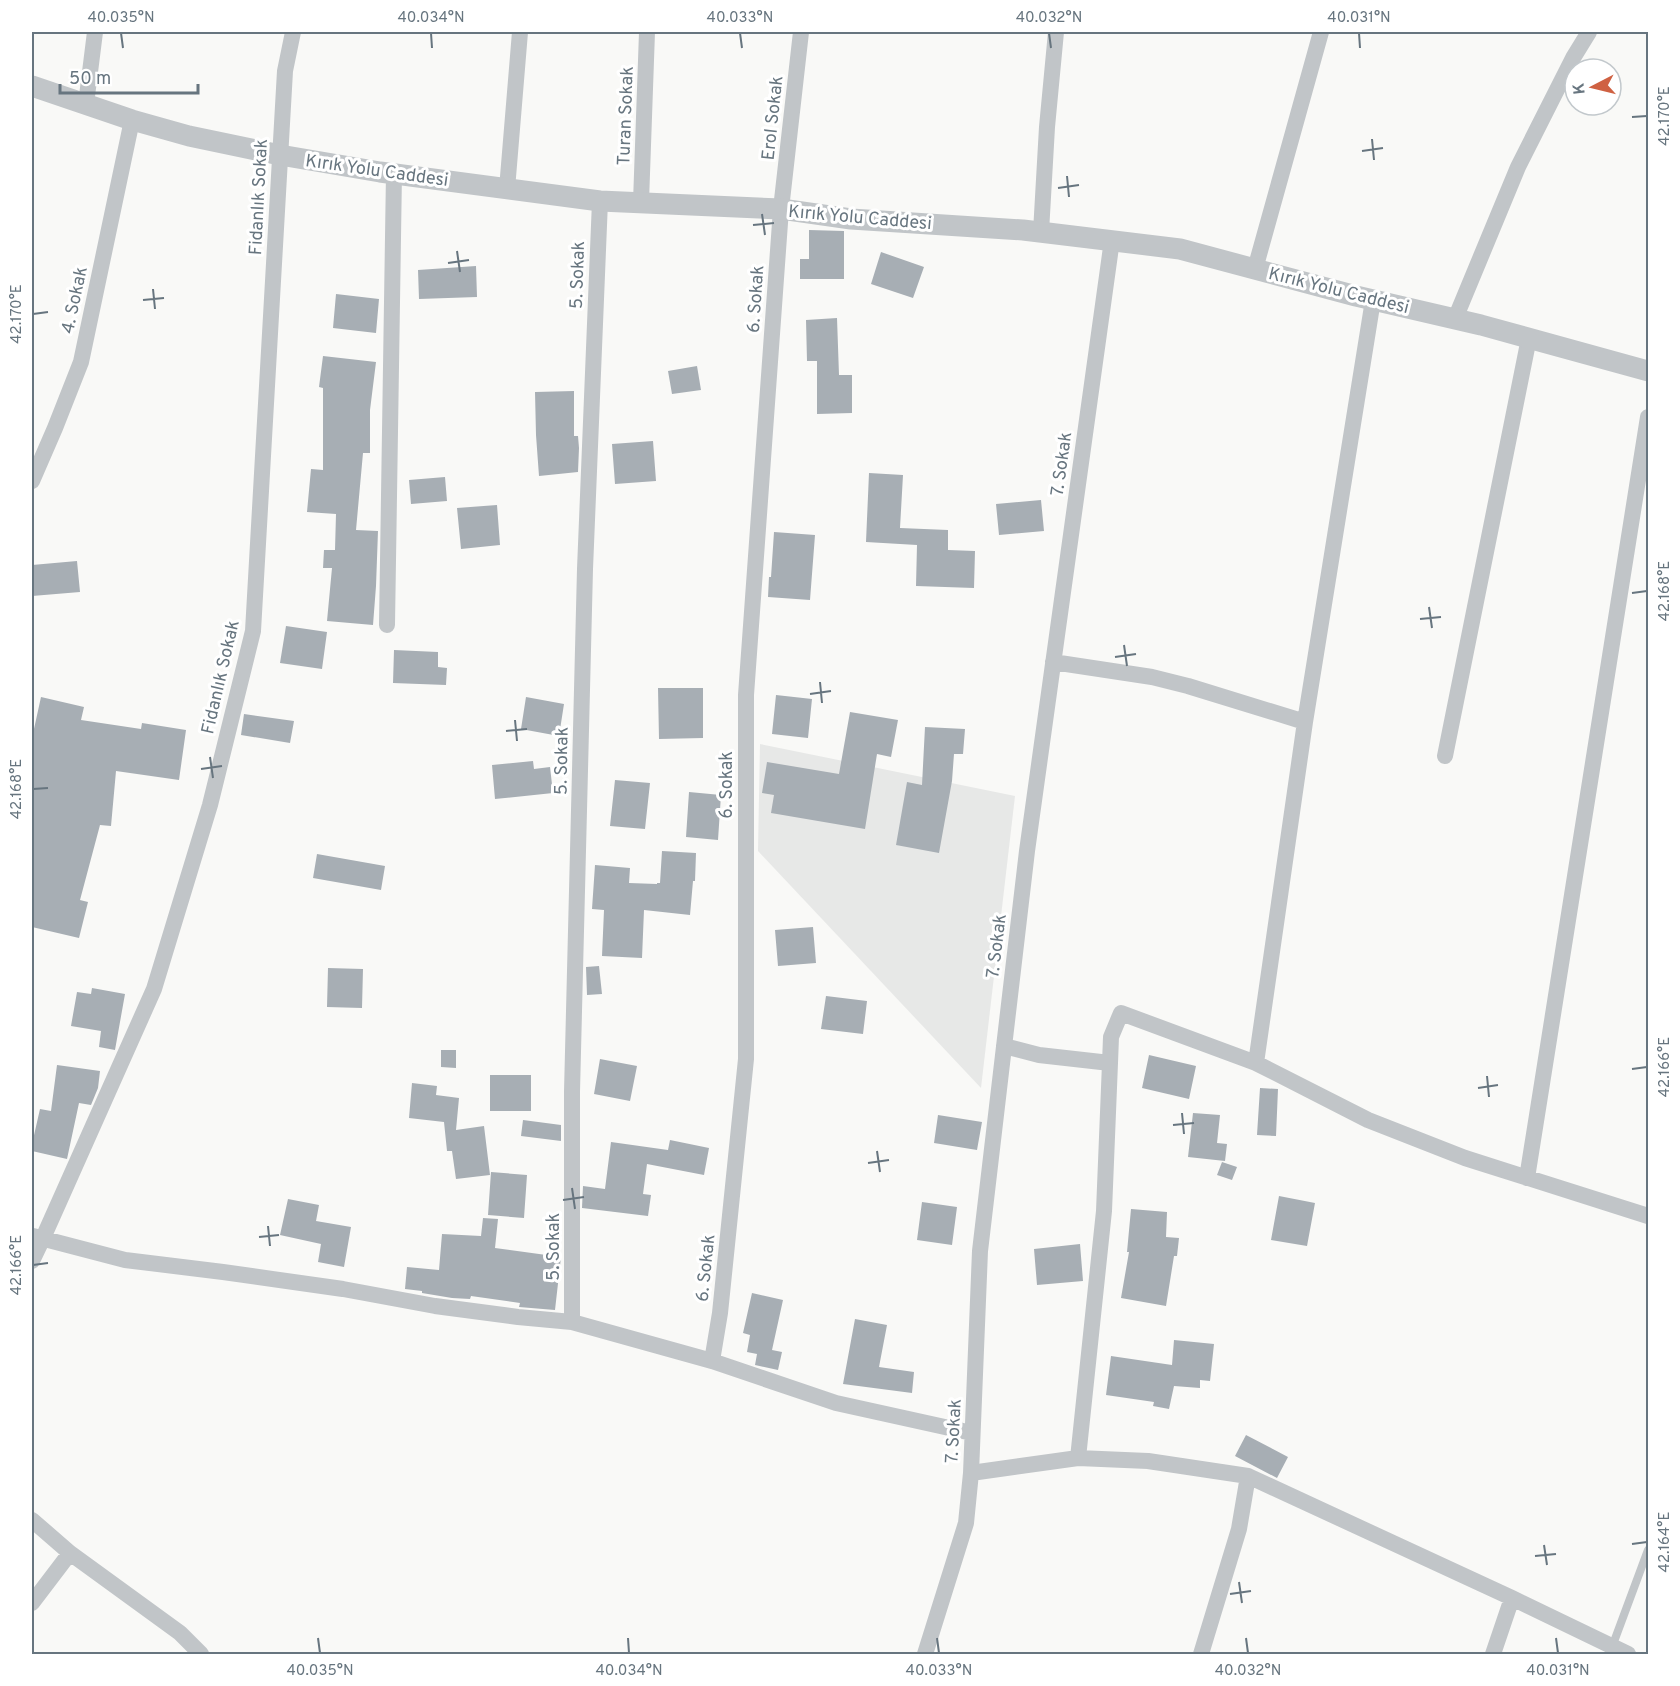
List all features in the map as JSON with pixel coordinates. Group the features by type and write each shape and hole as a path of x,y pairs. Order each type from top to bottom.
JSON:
{"street":[{"path":"86,104 95,32"},
{"name":"Fidanlık Sokak","path":"32,1260 37,1237 154,989 210,805 253,631 285,71 293,32"},
{"path":"507,189 520,32"},
{"name":"Turan Sokak","path":"641,202 647,32"},
{"name":"Erol Sokak","path":"781,209 801,32"},
{"path":"1041,232 1047,127 1056,32"},
{"path":"1256,269 1321,32"},
{"path":"1455,319 1518,167 1573,58 1589,32"},
{"name":"Kırık Yolu Caddesi","path":"32,87 189,136 280,155 507,189 600,201 781,209 851,219 1041,232 1180,249 1648,371"},
{"name":"4. Sokak","path":"32,481 81,362 132,120"},
{"path":"387,625 394,173"},
{"name":"5. Sokak","path":"572,1322 572,1092 585,569 600,201"},
{"name":"6. Sokak","path":"712,1360 720,1313 746,1059 746,695 781,209"},
{"name":"7. Sokak","path":"925,1654 966,1523 980,1251 1026,850 1112,240"},
{"path":"1256,1063 1305,722 1373,300"},
{"path":"1445,756 1528,338"},
{"path":"1527,1178 1648,417"},
{"path":"1053,662 1152,677 1305,722"},
{"path":"1078,1458 1104,1212 1111,1037 1121,1013 1256,1063 1368,1120 1465,1158 1648,1216"},
{"path":"1004,1046 1039,1055 1110,1063"},
{"path":"37,1237 125,1260 332,1287 447,1308 572,1322 712,1360 836,1403 972,1433"},
{"path":"970,1473 1078,1458 1148,1461 1248,1476 1628,1654"},
{"path":"1201,1654 1239,1529 1248,1476"},
{"path":"32,1520 70,1553 180,1633 201,1654"},
{"path":"32,1603 70,1553"},
{"path":"1493,1654 1512,1598"}],"lane":[{"path":"1612,1647 1648,1550"}],"shaded area":[{"path":"760,744 1015,796 981,1088 758,851"}],"building":[{"path":"809,230 844,231 844,279 800,279 800,259 809,259"},
{"path":"881,252 924,267 913,298 871,284"},
{"path":"476,266 477,297 419,299 418,270"},
{"path":"336,294 379,299 376,333 333,328"},
{"path":"837,318 839,375 852,375 852,413 817,414 817,361 807,361 806,320"},
{"path":"323,356 376,362 370,410 370,453 363,453 356,530 378,531 373,625 327,621 332,568 323,568 324,550 335,550 336,514 307,512 311,469 323,470 323,388 319,387"},
{"path":"697,366 701,390 672,394 668,371"},
{"path":"574,391 574,436 578,436 578,472 539,476 535,392"},
{"path":"653,441 656,481 615,484 612,444"},
{"path":"869,473 903,475 900,528 948,530 948,550 975,551 974,588 916,586 917,545 866,542"},
{"path":"445,477 447,501 411,504 409,480"},
{"path":"1041,500 1044,531 999,535 996,504"},
{"path":"497,505 500,545 461,549 457,508"},
{"path":"774,532 815,535 810,600 768,597"},
{"path":"77,561 80,592 32,596 32,565"},
{"path":"286,626 327,632 322,669 280,663"},
{"path":"394,650 438,652 438,667 447,668 446,685 393,683"},
{"path":"658,688 703,688 703,738 659,739"},
{"path":"776,695 812,699 808,738 772,734"},
{"path":"41,697 84,707 81,720 141,729 142,723 186,730 179,780 116,771 111,826 100,825 80,900 88,902 79,938 32,927 32,738"},
{"path":"526,697 564,704 559,736 521,729"},
{"path":"850,712 898,720 891,757 877,754 865,829 771,813 774,795 762,793 767,762 839,774"},
{"path":"244,714 294,721 290,743 241,735"},
{"path":"925,727 965,729 963,754 954,754 952,781 939,853 896,845 907,782 922,785"},
{"path":"533,761 534,769 550,767 553,793 495,799 492,765"},
{"path":"615,780 650,783 645,829 610,826"},
{"path":"689,792 721,795 718,840 686,837"},
{"path":"662,851 696,853 690,915 644,910 642,958 602,956 604,910 592,909 595,865 630,868 629,883 657,884 660,883"},
{"path":"317,854 385,866 381,890 313,878"},
{"path":"813,927 816,963 778,966 775,930"},
{"path":"599,966 602,994 587,995 586,967"},
{"path":"328,968 363,969 362,1008 327,1007"},
{"path":"92,988 125,994 115,1050 99,1047 101,1031 71,1026 77,992 91,994"},
{"path":"826,996 867,1001 863,1034 821,1029"},
{"path":"441,1050 456,1050 456,1068 441,1067"},
{"path":"1149,1055 1196,1066 1189,1099 1142,1088"},
{"path":"600,1059 637,1066 630,1101 594,1094"},
{"path":"57,1065 100,1071 98,1088 91,1105 79,1103 67,1159 32,1151 40,1109 51,1111"},
{"path":"490,1075 531,1075 531,1111 490,1111"},
{"path":"412,1083 437,1086 436,1095 459,1098 456,1130 484,1126 490,1175 456,1179 452,1151 447,1151 444,1122 409,1118"},
{"path":"1260,1088 1278,1089 1276,1136 1257,1135"},
{"path":"1193,1113 1220,1115 1217,1143 1227,1144 1225,1161 1188,1157"},
{"path":"938,1115 982,1122 977,1150 934,1143"},
{"path":"523,1120 561,1125 561,1141 521,1136"},
{"path":"670,1140 709,1148 704,1175 647,1164 643,1194 651,1195 648,1216 582,1208 583,1186 605,1189 611,1142 668,1150"},
{"path":"1222,1162 1237,1167 1232,1180 1217,1175"},
{"path":"491,1172 527,1175 524,1218 488,1215"},
{"path":"1279,1196 1315,1203 1307,1246 1271,1240"},
{"path":"288,1199 319,1205 316,1221 351,1227 344,1267 318,1262 321,1244 280,1235"},
{"path":"922,1202 957,1207 952,1245 917,1240"},
{"path":"1131,1209 1167,1212 1166,1237 1179,1238 1166,1306 1121,1298 1129,1252 1127,1252"},
{"path":"483,1218 498,1219 495,1248 561,1257 555,1310 519,1307 520,1303 471,1296 470,1299 452,1298 405,1289 407,1267 439,1270 442,1234 481,1236"},
{"path":"1080,1244 1083,1281 1037,1285 1034,1249"},
{"path":"752,1293 783,1300 772,1350 782,1352 778,1370 755,1365 757,1354 747,1352 750,1335 743,1333"},
{"path":"855,1319 887,1325 879,1367 914,1372 912,1393 843,1384"},
{"path":"1174,1340 1214,1344 1210,1381 1200,1380 1200,1388 1174,1386 1169,1409 1153,1406 1154,1402 1106,1395 1111,1356 1172,1365"},
{"path":"1246,1435 1288,1457 1277,1478 1235,1456"}]}
